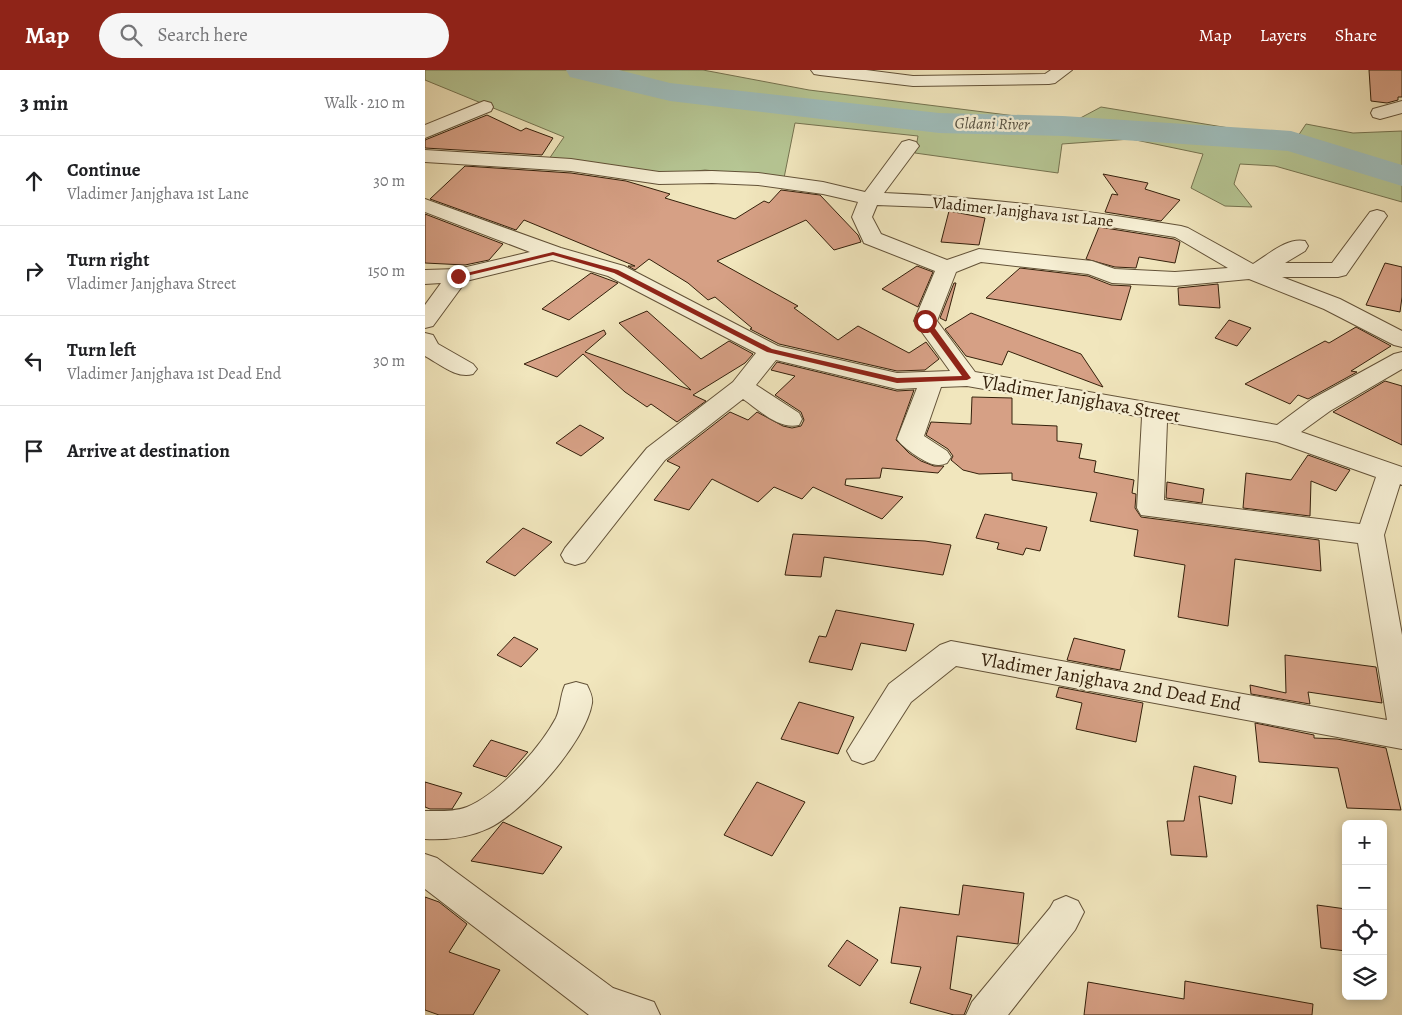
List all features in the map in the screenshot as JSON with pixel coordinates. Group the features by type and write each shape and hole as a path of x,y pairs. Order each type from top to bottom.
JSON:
{"street":[{"path":"819,70 913,81 1049,79 1063,70"},
{"path":"425,132 484,106"},
{"path":"1380,113 1402,107"},
{"path":"909,146 870,199 862,217 872,238 947,268 979,255 1092,268 1112,276 1175,279 1294,269 1338,270 1377,216"},
{"name":"Vladimer Janjghava 1st Lane","path":"425,156 571,166 659,178 712,176 758,179 823,188 870,199 955,202 1065,214 1181,232 1253,273 1332,304 1402,340"},
{"name":"Vladimer Janjghava Street","path":"425,205 553,254 616,271 770,351 897,380 967,378 1281,434 1396,474"},
{"path":"1253,273 1297,246"},
{"path":"425,277 458,276 553,254"},
{"path":"947,268 925,321 967,378"},
{"path":"425,321 458,276"},
{"path":"425,340 429,348 465,370"},
{"path":"575,555 656,454 742,387 770,351"},
{"path":"1281,434 1321,405 1402,359"},
{"path":"932,379 910,439 938,457"},
{"path":"742,387 791,419"},
{"path":"1155,413 1150,508 1370,534"},
{"path":"1396,474 1370,534 1402,720"},
{"name":"Vladimer Janjghava 2nd Dead End","path":"863,751 900,692 951,653 1402,736"},
{"path":"425,825 448,826 479,818 505,800 534,773 563,733 576,705 576,694"},
{"path":"425,869 599,1008 641,1015"},
{"path":"985,1015 1063,919 1066,912"}],"green space":[{"path":"425,70 703,70 809,90 1071,123 1101,107 1296,139 1306,124 1353,133 1402,131 1402,202 1275,166 1240,164 1234,184 1252,207 1225,206 1191,188 1203,154 1131,139 1062,144 1058,173 915,153 918,136 795,123 784,178 705,170 662,175 549,159 564,137 425,80"}],"building":[{"path":"1369,70 1402,70 1402,97 1387,103 1371,101"},
{"path":"487,115 521,131 526,128 553,138 542,155 425,148 425,140"},
{"path":"465,166 571,173 626,181 670,194 665,198 735,219 764,201 769,203 781,190 820,195 858,235 861,242 834,250 806,220 717,261 798,306 794,308 838,340 858,326 909,353 926,342 939,359 925,370 897,371 779,344 750,329 752,328 715,297 708,300 688,283 649,259 635,270 628,266 635,266 524,220 516,230 430,199"},
{"path":"1103,174 1148,183 1145,189 1180,200 1161,221 1105,212 1112,194 1118,195"},
{"path":"949,211 985,218 979,245 941,242"},
{"path":"425,214 503,244 489,260 465,265 425,263"},
{"path":"1099,227 1174,239 1180,242 1175,263 1139,257 1136,268 1115,267 1086,259"},
{"path":"1385,263 1402,267 1400,312 1366,305"},
{"path":"917,266 933,272 918,307 882,289"},
{"path":"1020,268 1088,276 1111,285 1131,286 1121,320 986,298"},
{"path":"591,273 618,283 569,320 542,309"},
{"path":"954,283 956,283 946,321 940,318"},
{"path":"1218,284 1220,308 1179,305 1178,288"},
{"path":"647,311 701,359 729,341 753,354 745,363 693,395 706,401 677,422 651,404 647,407 625,392 583,354 557,377 524,364 604,330 606,334 585,352 691,390 619,323"},
{"path":"971,313 1081,354 1103,387 1008,351 1002,365 966,356 945,329"},
{"path":"1229,320 1251,328 1237,346 1215,338"},
{"path":"1356,327 1391,346 1351,371 1357,372 1308,399 1298,395 1290,404 1245,384 1325,341 1329,343"},
{"path":"777,362 897,391 914,390 896,440 909,453 921,461 934,466 944,466 938,473 882,468 880,478 846,479 845,485 903,497 882,519 813,487 802,499 774,487 758,502 712,479 689,510 654,500 680,467 667,461 730,412 748,420 757,412 783,426 792,428 801,426 804,420 801,412 775,395 795,376 771,370"},
{"path":"1385,381 1402,386 1402,445 1333,412"},
{"path":"972,397 1012,398 1012,424 1057,426 1057,441 1082,444 1079,458 1096,461 1094,472 1134,480 1132,493 1136,494 1135,508 1141,517 1319,540 1321,571 1235,559 1228,626 1178,617 1185,565 1134,556 1138,530 1090,521 1097,493 1012,480 1012,473 979,474 963,470 951,460 953,456 948,449 926,435 931,422 971,424"},
{"path":"580,425 604,438 581,456 556,443"},
{"path":"1308,455 1350,470 1336,491 1311,481 1310,516 1243,508 1246,473 1291,480"},
{"path":"1167,482 1204,489 1202,503 1166,498"},
{"path":"985,514 1047,527 1040,551 1026,548 1023,555 997,549 999,543 976,538"},
{"path":"523,528 552,542 515,576 486,562"},
{"path":"793,534 925,541 951,545 943,575 824,557 821,577 785,575"},
{"path":"836,610 914,624 906,651 861,643 852,670 809,662 819,636 826,637"},
{"path":"514,637 538,649 521,667 497,655"},
{"path":"1074,638 1125,650 1120,670 1067,660"},
{"path":"1285,655 1376,667 1382,703 1308,692 1310,704 1251,694 1250,685 1286,693"},
{"path":"1059,687 1143,703 1136,742 1076,729 1082,703 1056,697"},
{"path":"799,702 854,717 838,754 781,739"},
{"path":"1255,723 1314,735 1314,738 1337,739 1386,748 1401,810 1347,808 1338,768 1259,762"},
{"path":"491,740 528,752 506,777 473,766"},
{"path":"1194,766 1236,776 1232,804 1199,796 1207,857 1171,855 1167,821 1184,821"},
{"path":"425,782 462,793 452,809 430,809 425,807"},
{"path":"757,782 805,802 772,856 724,835"},
{"path":"503,822 562,847 543,874 471,861"},
{"path":"963,885 1024,893 1018,944 957,936 950,989 972,995 964,1015 954,1015 910,1003 921,967 891,963 900,907 959,915"},
{"path":"425,897 439,902 467,924 449,952 500,970 473,1015 439,1015 425,1010"},
{"path":"1317,905 1342,908 1342,951 1321,948"},
{"path":"847,940 878,960 860,986 828,966"},
{"path":"1185,981 1313,1004 1312,1015 1084,1015 1088,982 1184,999"}],"waterway":[{"name":"Gldani River","path":"581,70 670,92 939,123 1063,126 1291,141 1402,176"}],"route":[{"path":"458,276 553,254 616,271 770,351 897,380 967,378 925,321"}]}
